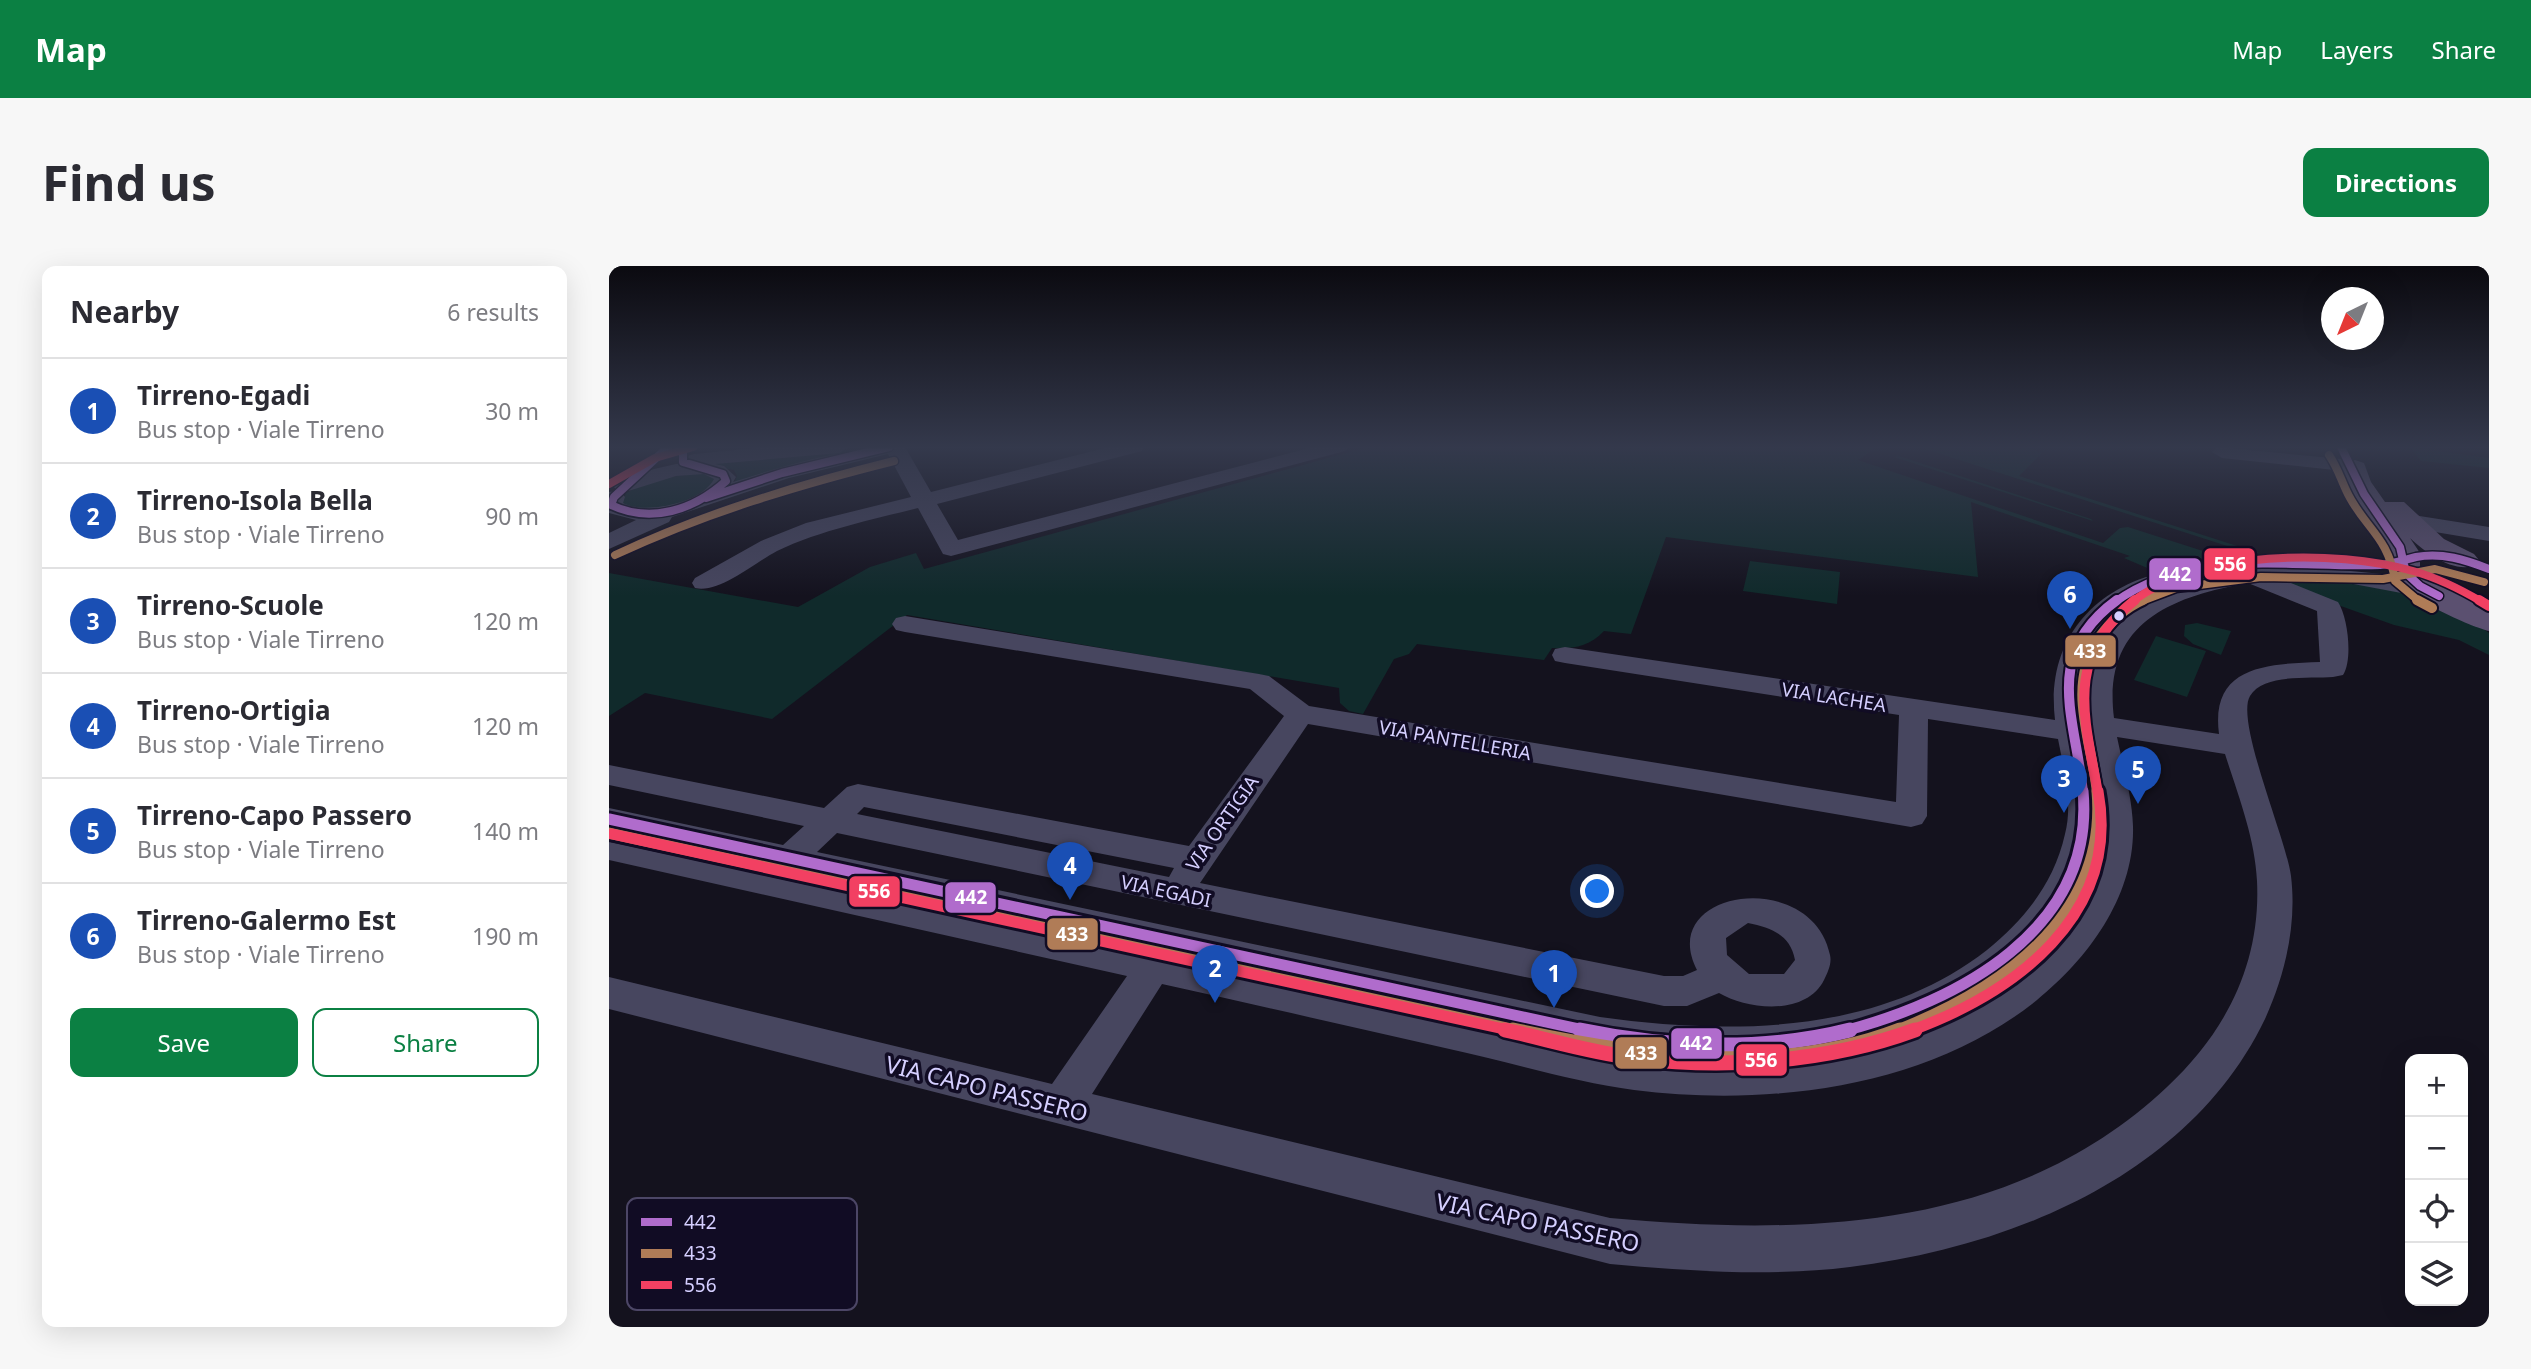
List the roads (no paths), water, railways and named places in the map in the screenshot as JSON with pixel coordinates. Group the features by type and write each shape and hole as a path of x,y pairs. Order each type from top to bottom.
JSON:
{"main road":[{"path":"2368,497 2399,539 2407,562 2404,568 2409,577 2489,622"},
{"path":"2384,497 2434,545 2477,565"},
{"path":"2407,562 2429,556 2477,565"},
{"path":"2434,593 2489,607"}],"street":[{"path":"618,497 611,505 626,513 658,513 683,507"},
{"path":"609,542 711,497"},
{"path":"920,497 951,549 1150,497"},
{"path":"704,583 789,537 936,497"},
{"path":"2407,521 2489,534"},
{"path":"609,848 764,883 1141,955 1567,1043 1664,1076 1777,1075 1847,1066 1910,1050 1995,1012 2058,960 2078,938 2102,900 2115,850 2117,807 2087,728 2067,687 2071,662 2078,644 2099,616 2132,592 2151,583 2195,570 2238,563 2305,561 2391,565 2407,562"},
{"path":"2087,728 2100,670 2113,640 2124,626 2167,597 2197,586 2251,576 2356,575 2434,593"},
{"name":"VIA CAPO PASSERO","path":"609,993 1520,1221 1610,1241 1663,1248 1727,1251 1827,1247 1895,1238 1972,1220 2020,1205 2061,1186 2135,1144 2191,1095 2241,1029 2267,969 2275,899 2269,839 2237,746 2230,716 2231,704 2245,683 2273,672 2333,670 2334,640 2329,607 2251,576"},
{"name":"VIA PANTELLERIA","path":"905,624 1259,682 1300,714 1911,816 1913,710"},
{"name":"VIA LACHEA","path":"1566,655 1913,710 2237,746"},
{"name":"VIA ORTIGIA","path":"1060,1107 1174,893 1300,714"},
{"name":"VIA EGADI","path":"609,775 832,819 1174,893 1664,991 1687,991 1721,975"},
{"path":"764,883 857,795 1197,860"},
{"path":"609,819 790,858 1141,955"}],"place":[{"name":"Tirreno-Galermo Est","path":"2070,629"},
{"name":"Tirreno-Capo Passero","path":"2138,804"},
{"name":"Tirreno-Scuole","path":"2064,813"},
{"name":"Tirreno-Ortigia","path":"1070,900"},
{"name":"Tirreno-Isola Bella","path":"1215,1003"},
{"name":"Tirreno-Egadi","path":"1554,1008"}]}
